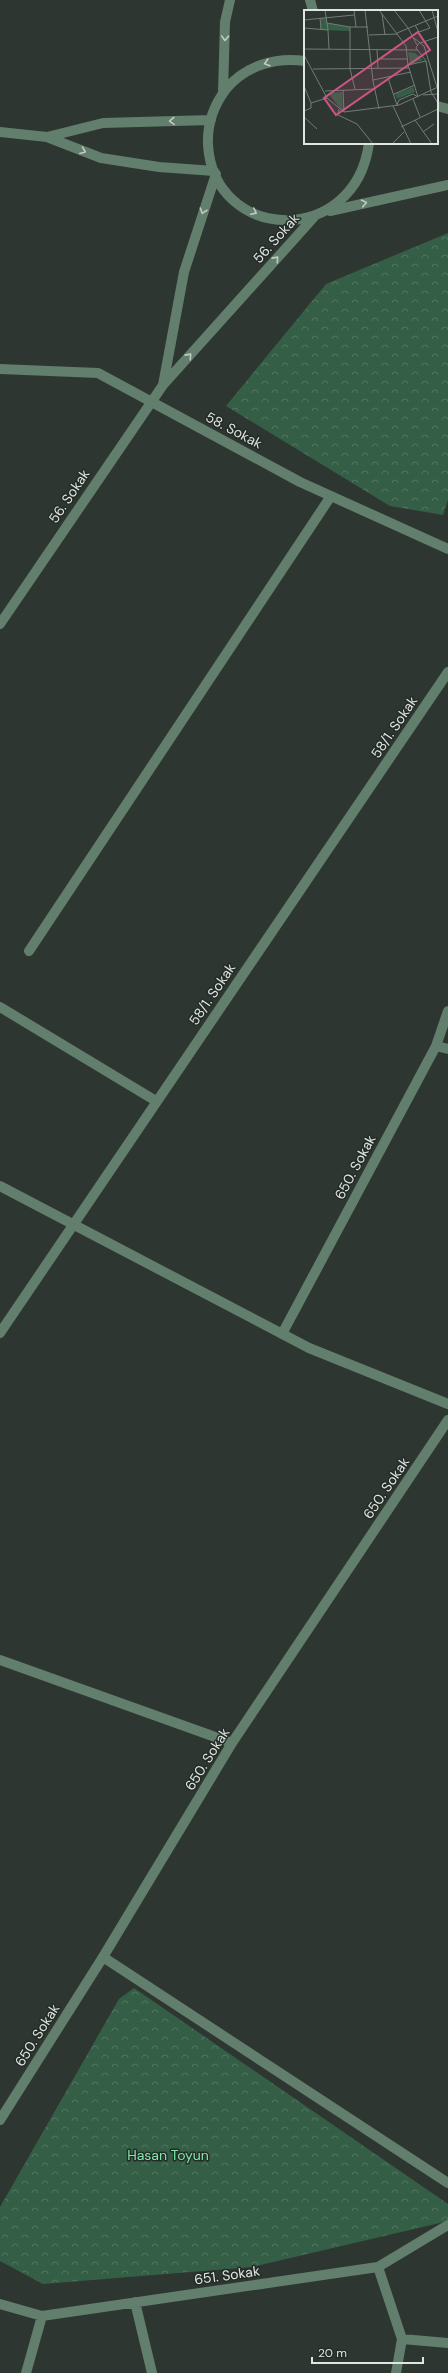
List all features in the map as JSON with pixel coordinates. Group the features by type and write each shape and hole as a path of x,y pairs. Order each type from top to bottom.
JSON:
{"street":[{"path":"223,93 225,22 230,0"},
{"path":"310,0 313,10"},
{"path":"304,61 279,60 260,64 236,79 223,93 210,120 209,149 215,173 230,196 240,204 263,217 289,221 314,217 326,211 345,197 360,177 365,166 369,144"},
{"path":"438,106 448,109"},
{"path":"47,137 103,123 210,120"},
{"path":"0,132 47,137 101,158 159,167 215,173"},
{"name":"56. Sokak","path":"163,385 184,272 215,173"},
{"path":"326,211 448,185"},
{"name":"56. Sokak","path":"0,624 163,385 314,217"},
{"name":"58. Sokak","path":"0,370 98,373 300,482 448,549"},
{"path":"29,951 331,496"},
{"name":"58/1. Sokak","path":"0,1333 72,1224 448,672"},
{"path":"0,1006 156,1102"},
{"name":"650. Sokak","path":"282,1334 436,1046 448,1011"},
{"path":"436,1046 448,1049"},
{"path":"0,1186 309,1348 448,1404"},
{"name":"650. Sokak","path":"0,2120 103,1957 232,1743 448,1420"},
{"path":"0,1660 232,1743"},
{"path":"103,1957 448,2183"},
{"name":"651. Sokak","path":"0,2304 42,2316 378,2267 448,2225"},
{"path":"378,2267 402,2339 396,2373"},
{"path":"135,2302 152,2373"},
{"path":"26,2373 42,2316"},
{"path":"402,2339 448,2343"}],"green space":[{"path":"448,233 448,500 443,515 390,506 226,406 326,284"},
{"name":"Hasan Toyun","path":"134,1988 448,2204 448,2221 252,2267 43,2284 0,2261 0,2207 119,1999"}]}
